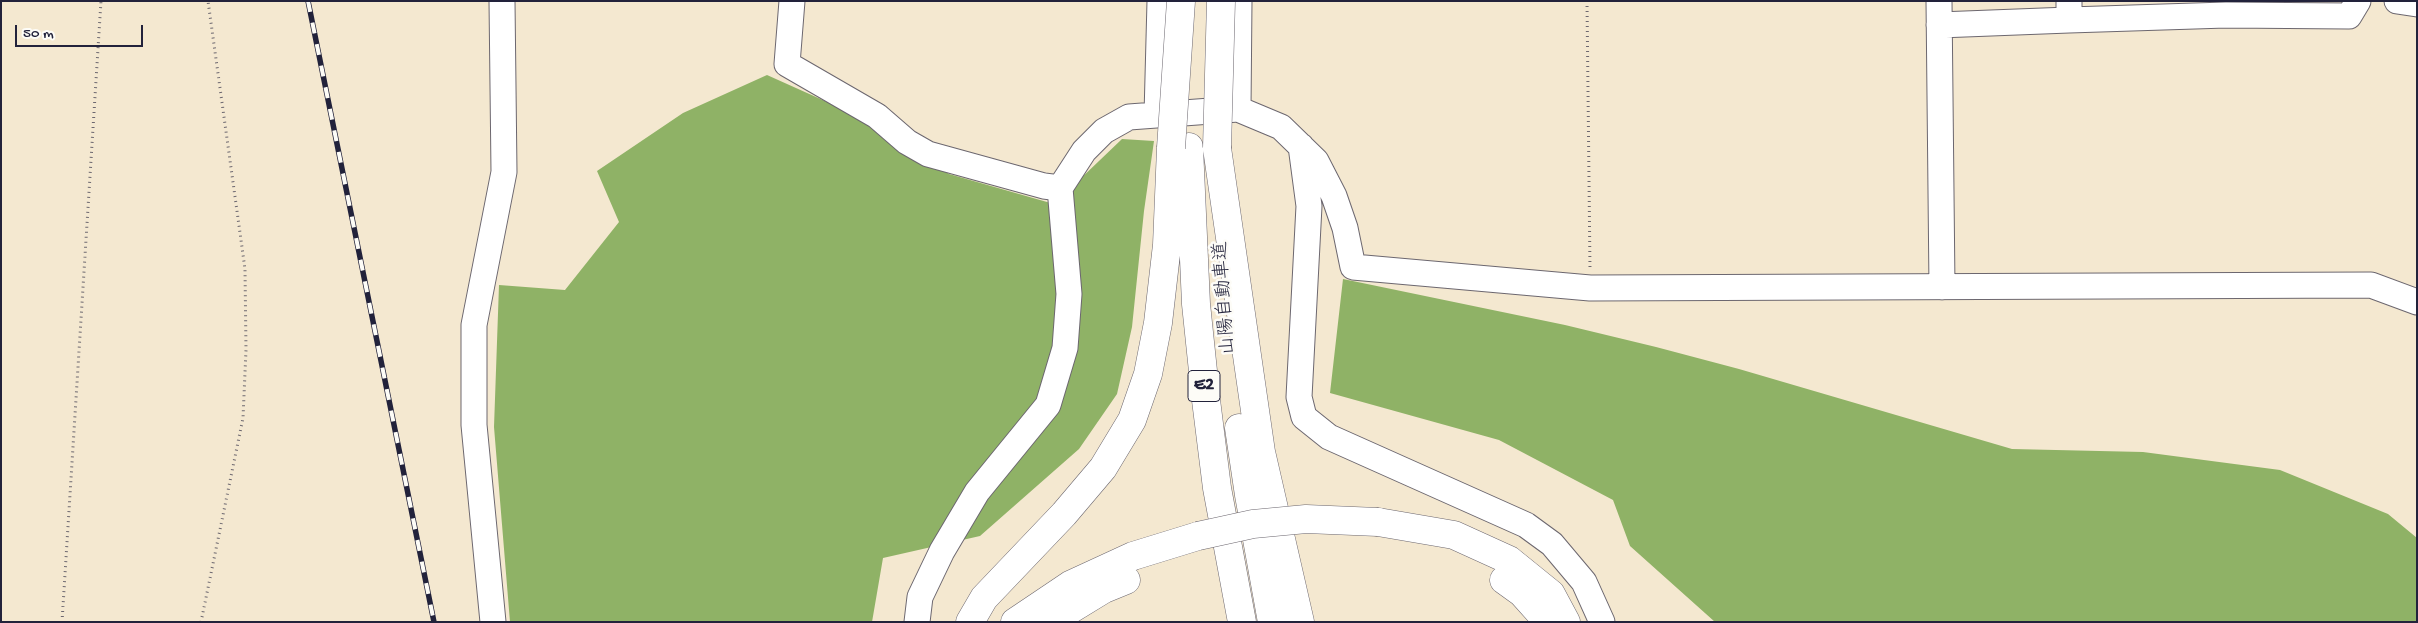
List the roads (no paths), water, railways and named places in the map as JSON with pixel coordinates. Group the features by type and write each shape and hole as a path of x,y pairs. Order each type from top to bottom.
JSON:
{"highway":[{"path":"970,622 984,598 1064,514 1103,468 1132,420 1148,374 1158,323 1180,148 1181,1"},
{"name":"山陽自動車道","path":"1189,1 1180,148 1217,488 1242,622"},
{"name":"山陽自動車道","path":"1221,1 1217,148 1223,277 1232,381 1248,495 1272,622"},
{"path":"1217,148 1261,452 1300,622"},
{"path":"1378,531 1446,551 1489,569 1522,593 1548,622"},
{"path":"1015,622 1070,586 1133,556 1200,545 1259,542 1378,531 1454,535 1509,560 1551,594 1566,622"},
{"path":"1050,622 1104,590 1200,545"}],"street":[{"path":"493,622 474,425 474,325 504,172 502,1"},
{"path":"792,1 788,64 877,116 907,142 928,154 1044,186 1060,188"},
{"path":"1157,115 1160,1"},
{"path":"1238,109 1239,1"},
{"path":"1942,287 1939,13 2069,10 2226,15 2350,16 2358,1"},
{"path":"2397,1 2417,4"},
{"path":"916,622 920,597 942,550 972,500 1048,405 1065,348 1069,294 1060,188 1084,151 1104,130 1129,117 1238,109 1281,128 1316,161 1334,196 1345,228 1353,268 1590,288 2371,285 2417,302"},
{"path":"1300,146 1309,206 1299,397 1304,417 1329,437 1526,525 1552,544 1584,582 1602,622"}],"railway":[{"path":"308,1 434,622"}]}
